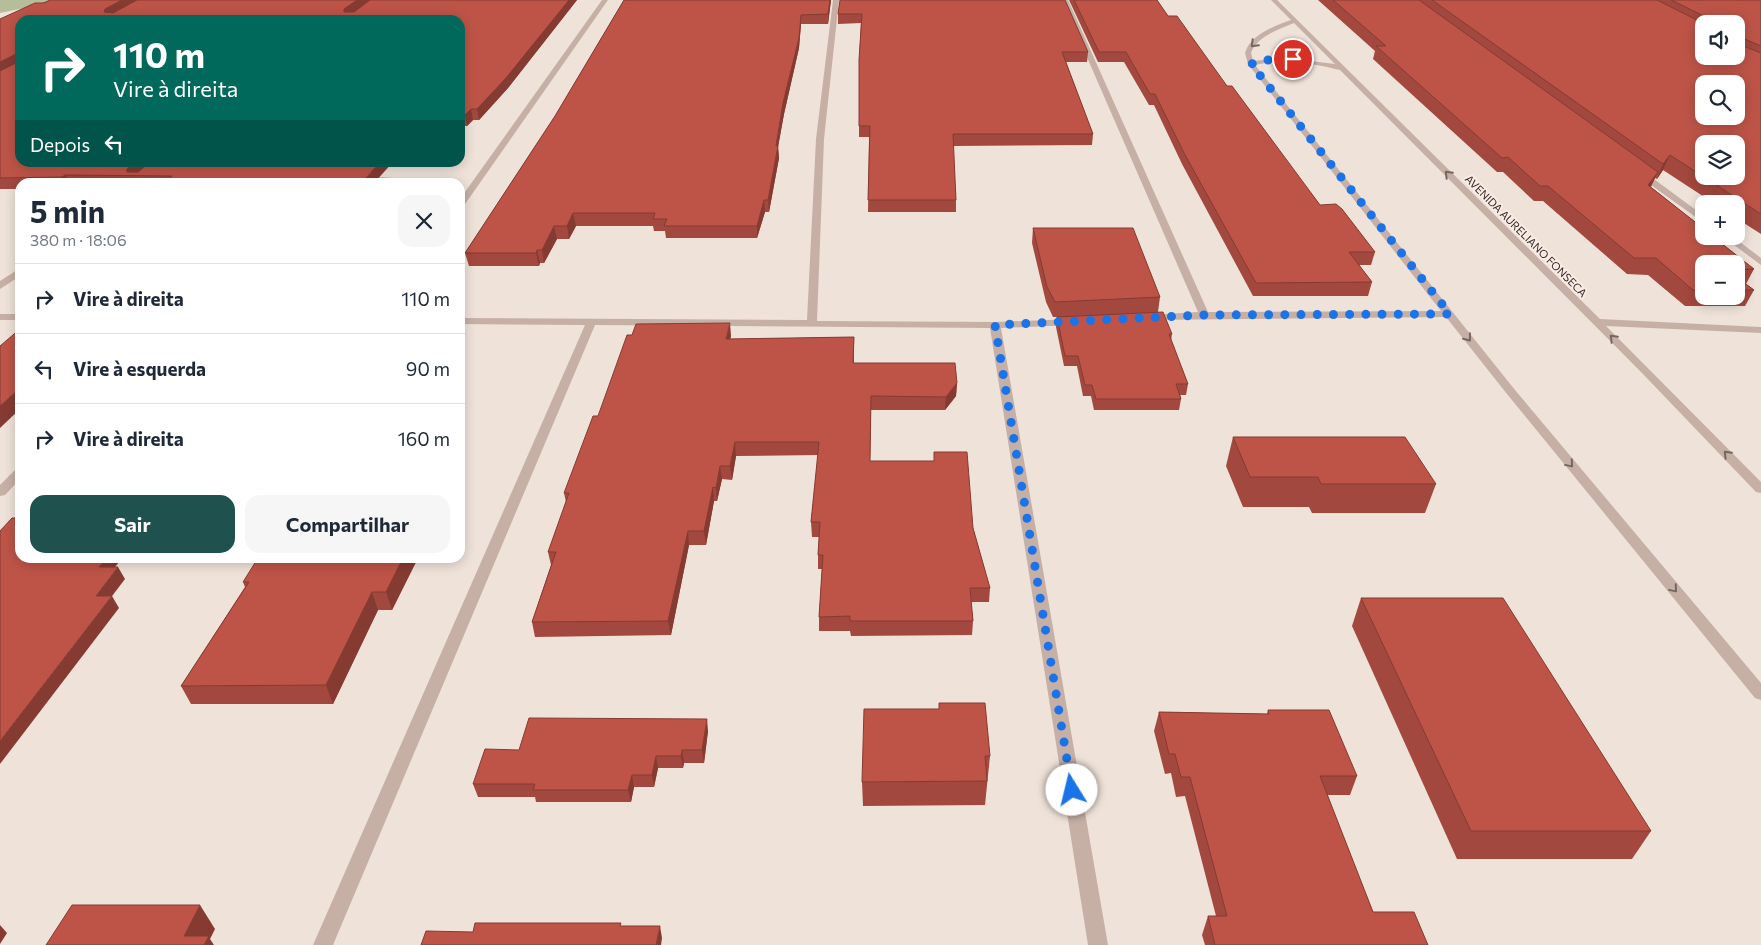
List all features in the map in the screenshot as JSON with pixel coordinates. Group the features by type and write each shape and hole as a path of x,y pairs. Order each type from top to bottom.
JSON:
{"street":[{"path":"465,198 604,0"},
{"path":"812,323 820,139 836,0"},
{"path":"1065,0 1204,315"},
{"name":"AVENIDA AURELIANO FONSECA","path":"1274,0 1597,322 1761,489"},
{"path":"1296,20 1276,28 1249,47 1248,52 1251,64 1511,392 1761,694"},
{"path":"1251,64 1267,60 1305,59 1342,68"},
{"path":"1632,166 1695,213"},
{"path":"1738,245 1761,262"},
{"path":"0,286 15,275"},
{"path":"1135,319 1204,315 1450,314"},
{"path":"0,317 15,317"},
{"path":"465,321 995,325 1085,321"},
{"path":"323,945 591,322"},
{"path":"1597,322 1761,330"},
{"path":"995,325 1098,945"},
{"path":"0,492 15,477"}],"green space":[{"path":"0,0 63,0 0,13"}],"building":[{"path":"50,0 122,0 105,9 104,12 113,13 137,0 357,0 344,9 344,12 354,12 370,0 569,0 506,78 477,109 471,109 465,115 465,15 15,15 15,54 0,62 0,19 35,3 44,3"},
{"path":"624,0 830,0 828,14 801,15 799,38 783,103 776,146 778,146 768,200 764,200 757,226 664,226 667,219 653,219 655,213 573,213 567,226 554,226 542,250 537,250 536,253 465,253 555,116"},
{"path":"840,0 1065,0 1088,52 1062,52 1093,134 953,134 956,200 868,200 870,126 859,126 859,60 862,14 838,14"},
{"path":"1074,0 1157,0 1168,16 1177,16 1227,86 1232,86 1320,205 1336,204 1342,209 1375,252 1349,252 1372,282 1256,283 1184,153 1155,94 1150,94 1126,52 1099,52"},
{"path":"1333,0 1419,0 1658,172 1648,185 1695,222 1695,245 1723,245 1736,255 1695,255 1695,290 1656,258 1634,258 1548,186 1540,186 1508,157 1502,158 1376,46 1386,46"},
{"path":"1432,0 1657,0 1695,19 1695,65 1745,65 1745,47 1761,53 1761,214 1745,204 1745,195 1732,195 1716,185 1745,185 1745,135 1695,135 1695,171 1670,155 1663,164"},
{"path":"1671,0 1761,0 1761,46 1745,39 1745,15 1702,15"},
{"path":"15,64 15,167 129,167 127,172 138,172 144,167 376,167 366,178 169,178 172,176 65,175 62,177 0,178 0,71"},
{"path":"1033,228 1133,228 1160,297 1055,302 1047,287"},
{"path":"1745,262 1754,269 1745,269"},
{"path":"1745,284 1754,290 1745,290"},
{"path":"1163,312 1172,334 1169,334 1188,384 1176,384 1181,399 1096,399 1092,385 1085,385 1078,356 1065,356 1057,317"},
{"path":"730,323 726,339 854,337 853,363 955,363 957,383 946,397 871,396 870,461 934,461 934,452 967,452 973,528 990,588 970,588 973,621 850,621 850,616 819,617 823,555 818,555 820,522 811,522 819,442 735,442 730,466 720,466 716,488 713,487 704,531 688,531 668,621 532,622 556,552 548,552 569,493 564,493 593,416 598,416 627,335 632,335 636,324"},
{"path":"15,333 15,392 0,406 0,346"},
{"path":"1233,437 1405,437 1436,484 1321,484 1318,477 1250,477"},
{"path":"12,518 15,518 15,563 103,563 99,567 118,567 96,596 112,596 0,741 0,531"},
{"path":"255,563 400,563 386,592 372,592 326,685 181,686 249,582 243,582"},
{"path":"1361,598 1503,598 1651,831 1471,831"},
{"path":"939,703 985,703 990,756 985,756 987,781 862,782 864,709 939,709"},
{"path":"1268,710 1329,710 1357,776 1320,776 1373,912 1414,912 1428,945 1215,945 1208,916 1227,916 1190,777 1181,777 1175,754 1169,754 1159,712 1269,714"},
{"path":"529,718 707,719 702,750 682,750 681,756 656,756 652,775 632,775 628,790 533,790 535,784 473,784 485,749 519,750"},
{"path":"72,905 200,905 184,936 209,936 204,945 46,945"},
{"path":"475,923 621,923 620,926 660,926 656,945 421,945 426,931 473,932"}],"route":[{"path":"1072,790 995,325 1204,315 1450,314 1251,64 1267,60 1293,59"}]}
